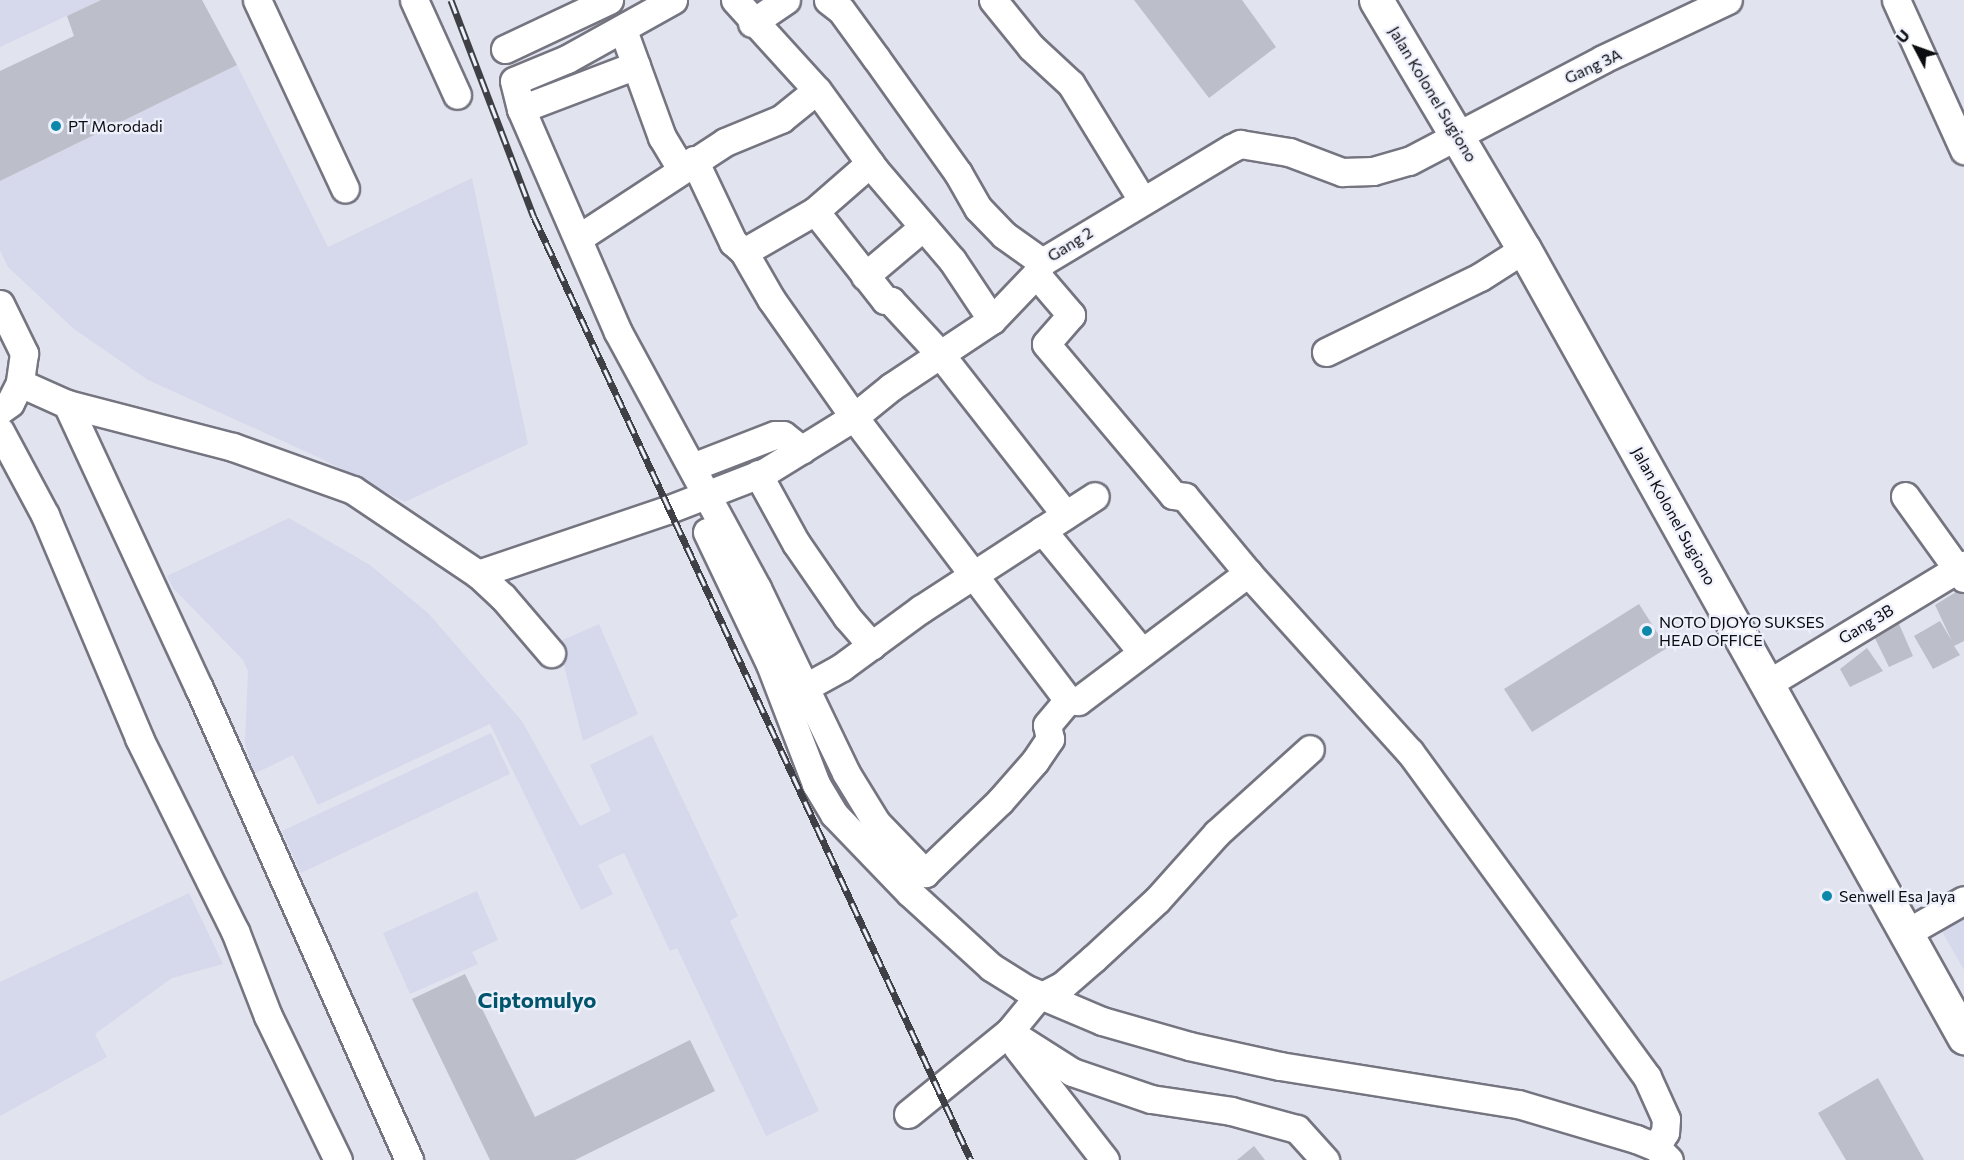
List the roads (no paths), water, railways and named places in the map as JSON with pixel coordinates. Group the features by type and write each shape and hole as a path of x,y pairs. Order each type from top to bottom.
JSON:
{"highway":[{"name":"Jalan Kolonel Sugiono","path":"1376,0 1524,249 1769,683 1964,1037"}],"street":[{"path":"257,0 345,189"},
{"path":"414,0 457,95"},
{"path":"505,49 609,0"},
{"path":"674,0 629,17 514,81 521,109 580,237 618,332 692,467 698,497 770,664 816,784 834,814 909,892 991,967 1041,996 1101,1021 1189,1046 1280,1066 1518,1104 1662,1153 1666,1119 1659,1097 1647,1077 1410,752 1248,573 1185,496 1173,495 1046,344 1071,315 1039,268 978,208 958,173 876,58 841,10 828,0"},
{"path":"735,0 753,23 817,90 870,163 952,260 992,320"},
{"path":"753,23 786,0"},
{"path":"993,0 1031,47 1071,84 1142,200"},
{"path":"1896,0 1964,150"},
{"name":"Gang 3A","path":"1458,135 1723,1"},
{"path":"629,17 636,64 662,137 688,165 733,242 744,252 771,299 854,417 1068,700 1078,701 1248,573"},
{"path":"521,109 636,64"},
{"path":"580,237 725,142 782,119 817,90"},
{"name":"Gang 2","path":"478,574 698,497 758,474 802,450 854,417 940,354 992,320 1039,268 1142,200 1240,144 1288,152 1342,172 1373,171 1409,161 1458,135"},
{"path":"744,252 815,211 870,163"},
{"path":"815,211 866,276 940,354 1066,515"},
{"path":"866,276 923,227"},
{"path":"1326,352 1480,277 1524,249"},
{"path":"0,304 24,353 20,383 10,403 0,410"},
{"path":"20,383 67,404 223,444 327,480 375,504 478,574 504,597 552,653"},
{"path":"67,404 189,667 409,1160"},
{"path":"0,431 45,515 139,738 235,931 268,1016 338,1160"},
{"path":"692,467 775,435 783,435 802,450"},
{"path":"758,474 796,543 847,617 872,646"},
{"path":"804,688 872,646 1095,496"},
{"path":"1905,496 1962,571"},
{"path":"698,497 756,588 846,773 876,822 925,873 993,808 1035,761 1050,740 1047,725 1068,700"},
{"path":"1042,530 1142,652"},
{"name":"Gang 3B","path":"1769,683 1962,571"},
{"path":"908,1114 1008,1033 1041,996 1063,985 1141,915 1217,833 1310,750"},
{"path":"1908,932 1964,900"},
{"path":"1008,1033 1105,1160"},
{"path":"1008,1033 1072,1072 1151,1099 1231,1111 1297,1128 1325,1160"}],"railway":[{"path":"451,0 534,217 971,1160"}],"place":[{"name":"PT Morodadi","path":"56,126"},
{"name":"NOTO DJOYO SUKSES HEAD OFFICE","path":"1647,631"},
{"name":"Senwell Esa Jaya","path":"1827,896"}],"district":[{"name":"Ciptomulyo","path":"537,1000"}]}
